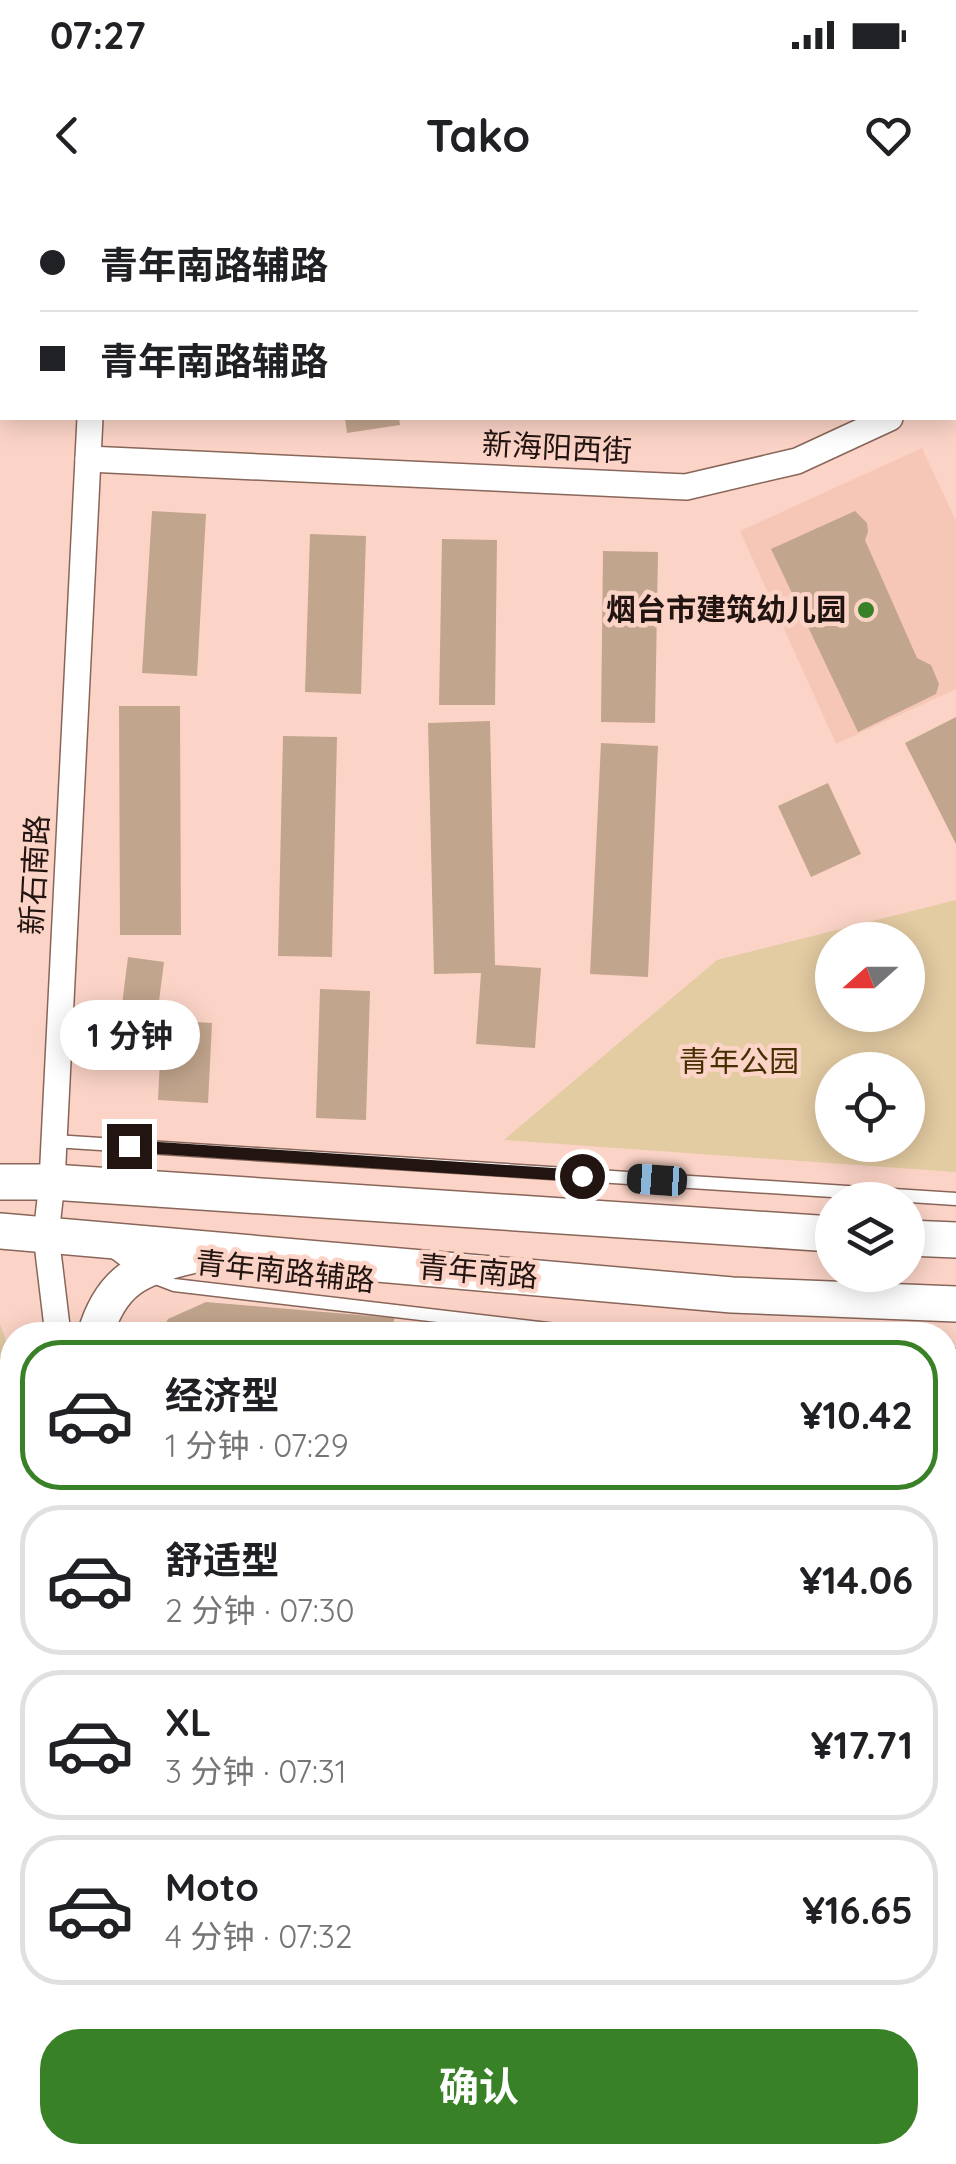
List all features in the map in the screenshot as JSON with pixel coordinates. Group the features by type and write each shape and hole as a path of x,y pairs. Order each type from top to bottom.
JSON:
{"main road":[{"name":"青年南路","path":"0,1182 52,1182 815,1233"},
{"name":"青年南路","path":"0,1230 732,1294 956,1304"},
{"path":"925,1239 956,1240"},
{"path":"100,1322 108,1301 128,1279 140,1272 219,1250"}],"street":[{"name":"新石南路","path":"56,1322 46,1235 52,1182 90,420"},
{"name":"新海阳西街","path":"88,459 686,487 797,461 886,420"}],"lane":[{"path":"54,1141 956,1200"},
{"name":"青年南路辅路","path":"97,1240 140,1272 174,1285 488,1322"}],"shaded area":[{"name":"烟台市建筑幼儿园","path":"922,448 956,521 956,689 836,744 740,531"}],"green space":[{"name":"青年公园","path":"956,900 956,1172 504,1140 717,960 815,935 815,1032 925,1032 925,922 868,922"}],"building":[{"path":"345,420 399,420 400,425 347,433"},
{"path":"152,511 206,514 197,676 142,673"},
{"path":"855,511 867,523 865,540 917,658 931,665 939,684 936,694 858,732 771,549"},
{"path":"310,534 366,536 361,694 305,692"},
{"path":"442,539 497,540 495,705 439,705"},
{"path":"603,551 658,552 655,723 601,722"},
{"path":"119,706 180,706 181,935 120,935"},
{"path":"956,717 956,844 905,743"},
{"path":"490,721 495,965 541,968 535,1048 476,1044 481,973 434,974 428,723"},
{"path":"283,736 337,737 332,957 278,956"},
{"path":"601,743 658,746 648,977 590,974"},
{"path":"828,783 861,854 811,877 778,806"},
{"path":"128,957 164,962 156,1025 120,1020"},
{"path":"320,989 370,991 366,1120 316,1118"},
{"path":"162,1020 212,1023 208,1103 158,1100"},
{"path":"206,1302 394,1318 394,1322 166,1322"}],"place":[{"name":"烟台市建筑幼儿园","path":"866,610"}],"route":[{"path":"129,1146 582,1176"}]}
